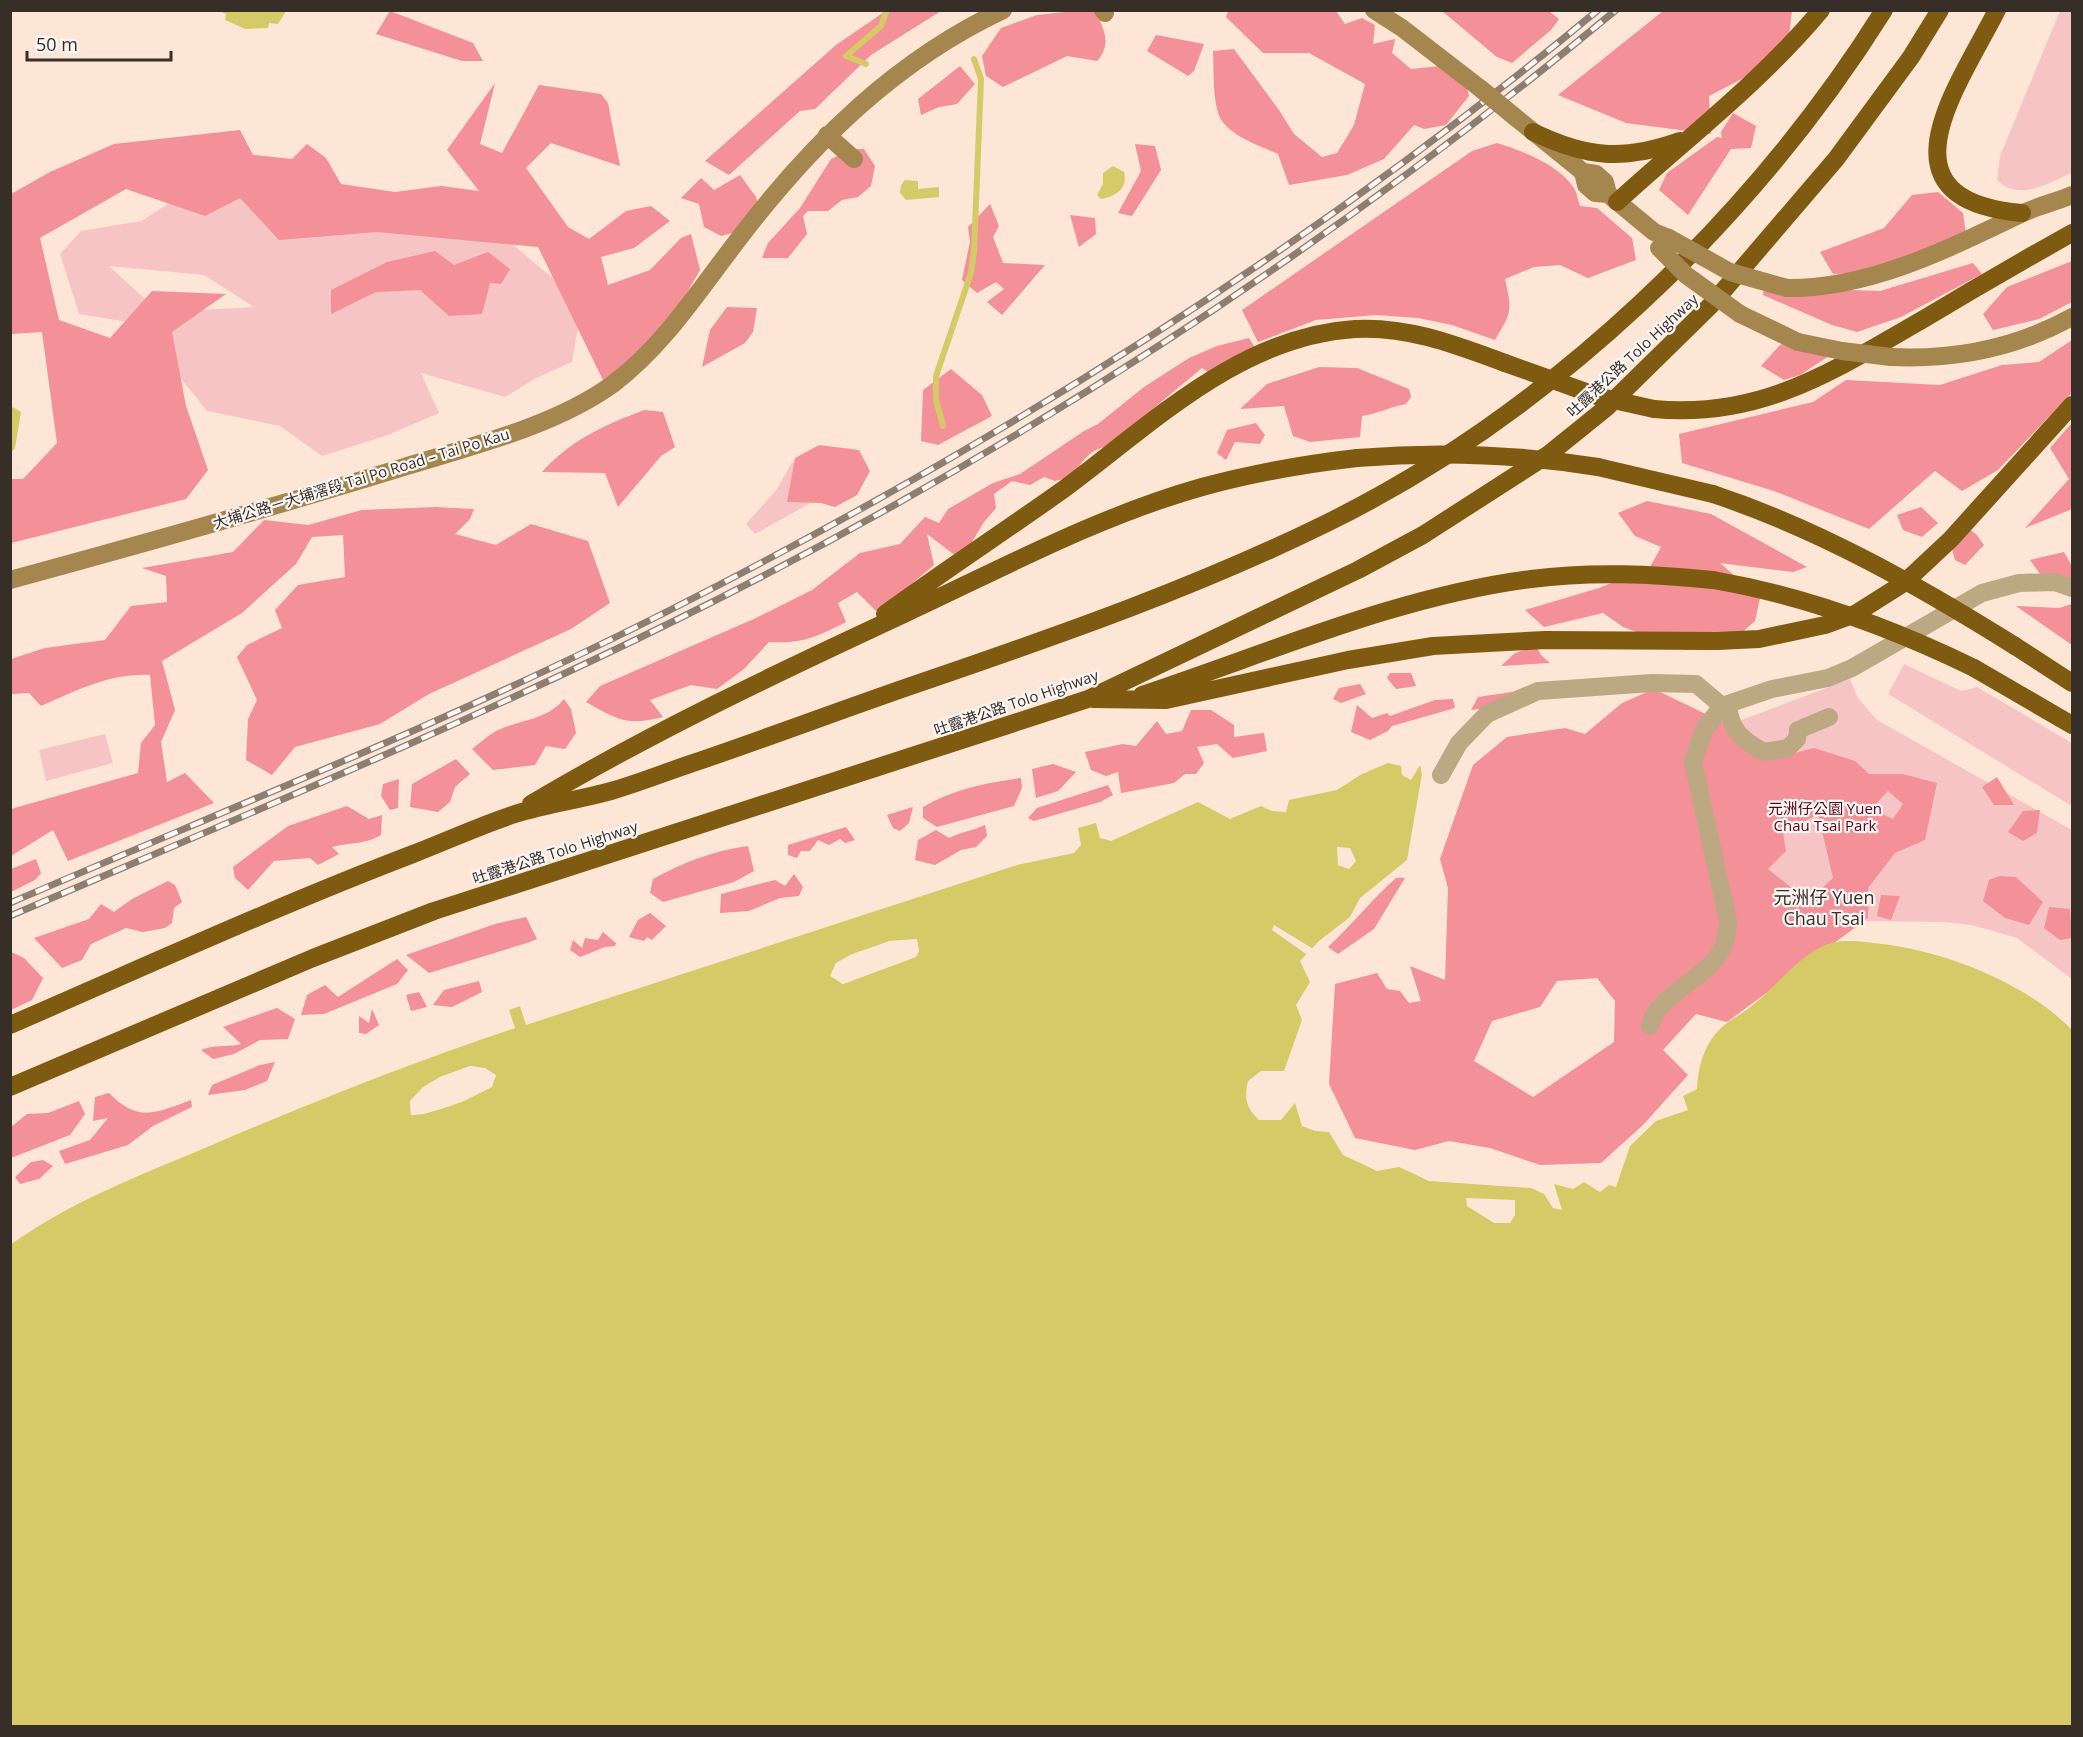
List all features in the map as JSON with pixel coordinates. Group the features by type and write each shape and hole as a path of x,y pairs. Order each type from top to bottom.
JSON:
{"highway":[{"path":"1612,198 1750,86 1793,44 1821,10"},
{"path":"10,1025 336,883 515,814 613,791 1066,634 1267,551 1394,487 1499,417 1565,368 1673,272 1738,202 1799,130 1848,66 1884,10"},
{"name":"吐露港公路 Tolo Highway","path":"10,1087 312,958 434,911 1088,699 1358,570 1449,520 1549,454 1606,408 1711,305 1814,186 1886,93 1940,10"},
{"path":"1997,10 1943,116 1937,136 1936,155 1942,175 1962,197 1989,210 2022,213"},
{"path":"1533,132 1565,148 1587,153 1608,154 1644,151 1690,137"},
{"path":"837,644 1032,512 1204,385 1283,344 1338,331 1400,331 1460,346 1600,397 1654,409 1720,409 1784,393 1853,359 2073,233"},
{"path":"1088,699 1166,700 1348,660 1433,646 1545,640 1717,641 1759,639 1825,625 1855,614 1904,583 1951,539 2073,405"},
{"path":"515,814 645,738 720,704 837,644 1064,539 1159,501 1238,478 1317,462 1357,458 1444,453 1496,454 1598,467 1713,494 1802,528 1865,558 1920,588 2073,683"},
{"path":"1128,700 1395,609 1461,591 1531,579 1582,574 1653,574 1713,580 1759,588 1830,608 1901,634 1974,668 2073,725"}],"main road":[{"path":"1374,10 1480,89 1584,172 1589,188 1595,193 1612,198 1660,239 1686,275 1755,323 1798,342 1877,357 1919,358 1970,354 1997,348 2040,333 2073,317"},
{"name":"大埔公路－大埔滘段 Tai Po Road – Tai Po Kau","path":"10,580 312,495 471,447 574,407 612,384 675,324 757,216 827,135 871,93 903,69 991,13"},
{"path":"827,135 854,159"},
{"path":"1660,239 1730,272 1787,288 1834,285 1885,271 1991,230 2022,213 2073,195"}],"street":[{"path":"1650,1026 1652,1018 1684,984 1702,975 1724,945 1728,921 1693,762 1704,730 1725,705 1772,689 1828,678 1852,668 1982,593 2019,583 2055,582 2073,588"},
{"path":"1441,775 1459,742 1487,714 1538,691 1652,683 1696,684 1725,705 1729,717 1743,740 1764,752 1788,748 1797,739 1798,730 1829,717"}],"green space":[{"path":"887,10 941,11 871,55 815,109 800,111 729,175 705,161 836,45"},
{"path":"390,11 473,43 483,61 462,61 376,34"},
{"path":"1095,11 1098,17 1104,30 1105,43 1102,55 1097,61 1067,56 1003,87 986,76 982,56 1001,28 1037,15"},
{"path":"1228,11 1336,11 1345,24 1362,18 1375,25 1373,44 1395,39 1392,53 1411,69 1440,66 1467,88 1469,96 1446,125 1424,129 1414,125 1384,159 1347,175 1289,185 1278,154 1241,137 1222,121 1215,97 1213,51 1234,49 1294,134 1322,157 1337,153 1354,125 1365,84 1309,53 1263,53 1226,17"},
{"path":"1442,11 1549,11 1559,19 1551,30 1512,63 1497,57"},
{"path":"1663,11 1792,11 1788,44 1751,74 1709,96 1711,134 1626,123 1558,95"},
{"path":"2060,11 2072,11 2072,173 2034,188 2015,190 1997,180 2000,156"},
{"path":"1156,35 1204,44 1194,71 1188,76 1147,51"},
{"path":"960,66 975,84 957,104 939,107 921,115 918,99"},
{"path":"495,83 480,144 502,153 539,85 601,94 608,103 620,166 551,143 526,168 568,227 589,239 626,211 651,206 670,221 634,248 601,257 608,285 650,270 681,238 691,234 700,270 647,363 603,380 538,247 377,232 279,240 240,198 205,216 126,189 40,238 59,320 110,338 152,291 226,294 172,332 186,406 208,470 186,499 11,543 11,479 23,479 57,443 42,332 11,334 11,194 50,172 114,144 240,130 253,155 292,159 307,144 326,158 341,184 395,192 441,186 479,191 447,150"},
{"path":"1733,113 1756,126 1751,148 1731,149 1688,215 1659,190 1667,173 1717,137 1722,138 1721,132"},
{"path":"1497,143 1529,155 1559,172 1574,188 1580,206 1597,208 1632,238 1636,260 1588,278 1560,265 1534,267 1505,279 1509,311 1495,340 1452,325 1418,318 1376,315 1316,320 1258,342 1242,310 1472,151"},
{"path":"1135,144 1155,146 1161,170 1132,216 1118,213 1141,171"},
{"path":"852,149 864,149 875,166 871,186 858,197 842,200 828,211 808,211 803,216 807,234 788,258 762,258 768,243 800,208 831,159"},
{"path":"740,175 756,197 759,208 744,230 721,236 704,227 699,204 681,198 701,178 714,190"},
{"path":"241,181 491,226 582,303 572,362 536,378 505,397 421,373 439,413 388,435 322,456 280,426 207,411 154,345 181,311 254,307 204,275 109,266 156,309 146,325 79,314 60,254 81,231 141,221 182,195"},
{"path":"1938,192 1963,213 1966,235 1911,272 1833,274 1820,252 1884,228 1912,195"},
{"path":"990,204 999,226 993,237 1003,263 1045,265 1002,315 987,302 1004,289 996,282 977,293 962,280 970,242 968,227"},
{"path":"1070,215 1095,218 1096,234 1079,247"},
{"path":"435,251 454,265 488,252 510,269 501,284 490,283 482,314 449,316 420,290 376,292 331,314 331,290 387,262"},
{"path":"2072,261 2072,302 2039,319 1993,330 1983,314 2007,287"},
{"path":"1973,263 1982,274 1901,317 1857,332 1832,325 1763,295 1764,287 1880,291"},
{"path":"727,307 757,308 753,332 745,343 702,367 710,330"},
{"path":"1249,338 1262,359 1213,375 1202,368 1107,447 1095,450 1082,462 1072,477 1055,481 1044,477 1030,485 1012,481 994,494 996,508 984,522 961,560 927,534 934,565 882,609 876,611 857,592 838,603 846,622 800,641 769,642 744,669 717,689 691,685 650,700 663,717 640,721 623,720 586,702 600,686 756,618 812,590 860,553 900,544 925,517 939,523 948,509 993,483 1020,474 1098,424 1144,387 1189,358 1217,346"},
{"path":"2072,340 2072,393 1998,470 1962,491 1935,471 1869,529 1774,491 1682,463 1679,434 1813,402 1846,380 1940,385 2002,365 2039,362"},
{"path":"1781,344 1829,356 1800,375 1784,380 1761,366"},
{"path":"1319,367 1357,368 1409,389 1411,397 1406,404 1362,416 1360,437 1310,442 1293,436 1284,406 1240,409 1267,384"},
{"path":"951,369 982,395 992,416 938,445 921,441 923,390"},
{"path":"644,410 663,412 675,447 661,456 618,507 605,473 542,472 577,442"},
{"path":"1256,423 1265,435 1260,444 1235,442 1226,460 1217,453 1227,430"},
{"path":"2072,425 2072,509 2025,528 2069,479 2050,448"},
{"path":"819,445 859,450 870,471 857,495 835,507 821,503 787,502 795,458"},
{"path":"792,462 810,472 809,504 755,534 746,524 777,489"},
{"path":"1647,501 1711,514 1807,567 1793,572 1720,563 1760,598 1755,621 1722,650 1686,650 1623,627 1603,613 1544,627 1525,610 1599,588 1650,567 1661,547 1635,536 1618,513"},
{"path":"436,507 474,509 470,519 455,534 496,545 531,524 588,541 610,603 571,629 429,694 380,724 295,747 272,775 246,760 248,719 257,700 237,657 247,645 282,628 275,610 298,585 345,577 343,535 312,537 296,564 242,613 162,661 175,710 161,742 167,782 185,773 214,803 68,861 53,830 11,856 11,809 138,773 141,743 155,725 150,675 107,680 41,706 29,693 11,694 11,659 45,648 105,640 131,606 167,602 166,576 142,568 233,552 264,520 308,525 362,510"},
{"path":"1921,507 1938,523 1922,537 1903,530 1897,515"},
{"path":"1964,526 1976,534 1984,545 1965,565 1955,560 1950,542"},
{"path":"2064,552 2072,566 2072,588 2040,574 2030,560"},
{"path":"2072,604 2072,645 2016,606 2059,608"},
{"path":"1535,644 1541,655 1550,663 1501,666 1514,654"},
{"path":"1904,664 1961,691 1977,687 2072,743 2072,800 2070,805 1888,694"},
{"path":"1390,673 1411,673 1416,686 1396,689 1387,678"},
{"name":"元洲仔公園 Yuen Chau Tsai Park","path":"1850,679 1858,698 1877,720 2072,830 2072,979 2017,938 1972,925 1943,922 1857,921 1768,969 1739,721"},
{"path":"1360,684 1366,694 1341,703 1333,699 1339,688"},
{"path":"1527,686 1533,689 1494,707 1471,710 1478,697 1512,692"},
{"path":"1654,689 1772,746 1783,756 1814,748 1855,761 1869,774 1903,774 1937,783 1925,840 1895,853 1868,888 1868,918 1727,1022 1696,1014 1663,1050 1688,1075 1643,1125 1601,1163 1540,1165 1490,1148 1449,1141 1415,1150 1355,1138 1329,1084 1335,984 1377,973 1387,989 1400,991 1409,1003 1421,1001 1410,966 1445,980 1448,888 1440,859 1473,765 1507,737 1565,728 1585,734 1622,703","holes":["1888,791 1903,804 1893,819 1871,809","1818,814 1833,878 1808,901 1768,869 1786,851 1783,833","1597,978 1615,1001 1614,1042 1533,1097 1474,1061 1492,1021 1540,1007 1557,981"]},
{"path":"564,699 571,709 576,733 565,749 546,746 535,765 493,770 472,749 496,731 550,711"},
{"path":"1453,699 1455,708 1392,726 1388,731 1370,740 1351,732 1357,705 1372,718 1387,713 1390,716 1435,700"},
{"path":"1191,710 1211,710 1234,725 1234,737 1264,733 1267,751 1233,758 1217,744 1197,747 1204,763 1196,774 1185,774 1174,783 1121,793 1118,772 1106,776 1091,770 1085,752 1122,744 1136,746 1157,721 1166,734 1182,731"},
{"path":"105,734 113,763 46,781 39,750"},
{"path":"456,759 470,774 455,787 450,802 438,812 410,807 412,784"},
{"path":"1053,764 1076,772 1058,791 1036,798 1032,769"},
{"path":"1997,777 2014,805 1994,805 1982,787"},
{"path":"1021,778 1022,788 1014,806 937,827 923,818 923,807 958,791"},
{"path":"399,779 398,808 390,810 381,796 383,784"},
{"path":"1108,785 1113,795 1100,802 1034,821 1028,818 1037,808"},
{"path":"347,806 369,819 382,815 381,835 363,842 332,847 339,854 318,865 310,858 274,861 248,890 235,878 233,867 288,826"},
{"path":"913,807 909,823 900,831 893,828 887,815"},
{"path":"2040,810 2037,833 2023,841 2008,832 2023,811"},
{"path":"985,825 987,836 976,847 961,850 935,865 915,860 918,840 936,830 949,838"},
{"path":"846,827 855,840 845,843 840,839 829,845 818,840 810,851 801,851 797,858 788,855 788,845"},
{"path":"748,846 754,871 734,882 663,902 650,893 653,879 675,868 711,854"},
{"path":"36,859 41,873 35,880 11,892 11,869"},
{"path":"794,874 803,887 799,896 780,898 749,911 720,913 721,894 775,880 785,886"},
{"path":"1999,876 2016,877 2043,902 2029,925 2005,918 1983,901 1989,880"},
{"path":"1396,878 1405,878 1374,929 1338,954 1328,947 1378,895"},
{"path":"168,881 175,885 182,902 174,908 172,923 165,928 143,932 126,928 91,944 82,960 62,968 34,938 89,919 101,904 114,912 132,899"},
{"path":"1881,895 1900,896 1891,920 1877,916"},
{"path":"2049,907 2070,909 2072,938 2060,940 2044,928"},
{"path":"650,913 666,926 652,940 647,937 644,941 629,937 638,920"},
{"path":"526,917 537,939 530,942 429,973 406,955 495,924"},
{"path":"603,932 616,943 615,946 605,947 580,957 570,950 573,940 582,948 585,938 598,940"},
{"path":"11,952 24,958 43,978 32,1000 11,1010"},
{"path":"397,959 408,970 397,984 324,1014 301,1015 307,995 325,985 338,997"},
{"path":"479,981 482,992 452,1007 433,1005 444,990"},
{"path":"419,992 427,1007 411,1011 406,995"},
{"path":"277,1008 295,1019 288,1039 260,1040 234,1054 213,1059 201,1050 241,1044 223,1027"},
{"path":"372,1009 379,1025 366,1034 359,1033 359,1016 369,1023"},
{"path":"275,1062 267,1081 245,1090 208,1095 212,1085 260,1065"},
{"path":"109,1093 129,1109 138,1112 148,1113 168,1109 191,1100 192,1107 153,1126 128,1145 65,1164 59,1151 90,1140 108,1118 93,1121 95,1097"},
{"path":"79,1101 85,1114 70,1135 11,1158 11,1127 27,1114 48,1113"},
{"path":"43,1160 53,1166 39,1179 20,1184 15,1177 31,1162"}],"shaded area":[{"path":"218,10 286,11 278,24 269,23 268,28 245,29 225,20 226,14"},
{"path":"1113,166 1124,172 1124,183 1116,194 1101,199 1097,195 1103,184 1103,173"},
{"path":"905,180 918,181 918,189 939,187 939,197 906,200 900,193 901,185"},
{"path":"13,407 21,412 15,448 11,453 11,410"},
{"path":"1388,763 1401,766 1402,775 1411,780 1420,765 1422,774 1407,860 1360,898 1350,917 1319,941 1300,961 1310,982 1296,1005 1302,1020 1284,1071 1261,1071 1248,1081 1246,1098 1251,1111 1259,1120 1281,1120 1295,1103 1302,1126 1315,1131 1329,1132 1343,1155 1377,1171 1399,1167 1429,1181 1531,1188 1544,1194 1553,1208 1562,1210 1554,1184 1573,1189 1584,1182 1600,1192 1609,1185 1616,1187 1630,1146 1656,1121 1688,1110 1683,1096 1697,1089 1703,1056 1715,1034 1754,1004 1802,959 1819,948 1835,942 1858,941 1882,944 1958,962 2009,984 2033,998 2072,1030 2072,1726 11,1726 10,1245 80,1203 130,1180 359,1085 515,1028 509,1010 520,1006 526,1025 1017,865 1074,853 1081,845 1078,828 1096,823 1100,838 1111,841 1198,802 1230,819 1261,806 1272,811 1286,812 1289,800 1337,790 1362,774","holes":["1337,847 1350,848 1356,861 1349,869 1338,865","917,940 915,957 843,984 831,976 836,963 890,941","470,1066 496,1075 491,1087 472,1097 442,1109 411,1115 410,1101 440,1077","1466,1198 1515,1200 1515,1215 1510,1223 1494,1223 1467,1206"]}],"pier":[{"path":"1274,925 1315,950 1309,956 1272,930"},
{"path":"917,939 919,951 916,957 843,984 830,976 836,963 852,954 890,941","holes":["914,943 913,954 843,981 834,975 839,965 853,957 891,944"]},
{"path":"471,1066 485,1068 496,1075 492,1087 462,1102 424,1114 411,1115 410,1101 423,1087 440,1077","holes":["471,1069 484,1071 492,1076 489,1085 461,1099 413,1112 413,1102 425,1090 442,1079"]}],"waterway":[{"path":"866,64 846,56 881,26 887,10"},
{"path":"943,426 936,400 936,376 971,273 974,252 981,79 974,59"}],"railway":[{"path":"10,903 344,761 510,687 674,608 917,478 1152,335 1267,259 1380,179 1598,10"},
{"path":"10,916 510,699 674,621 922,490 1163,343 1280,265 1507,98 1616,10"}],"district":[{"name":"元洲仔 Yuen Chau Tsai","path":"1824,907"}]}
